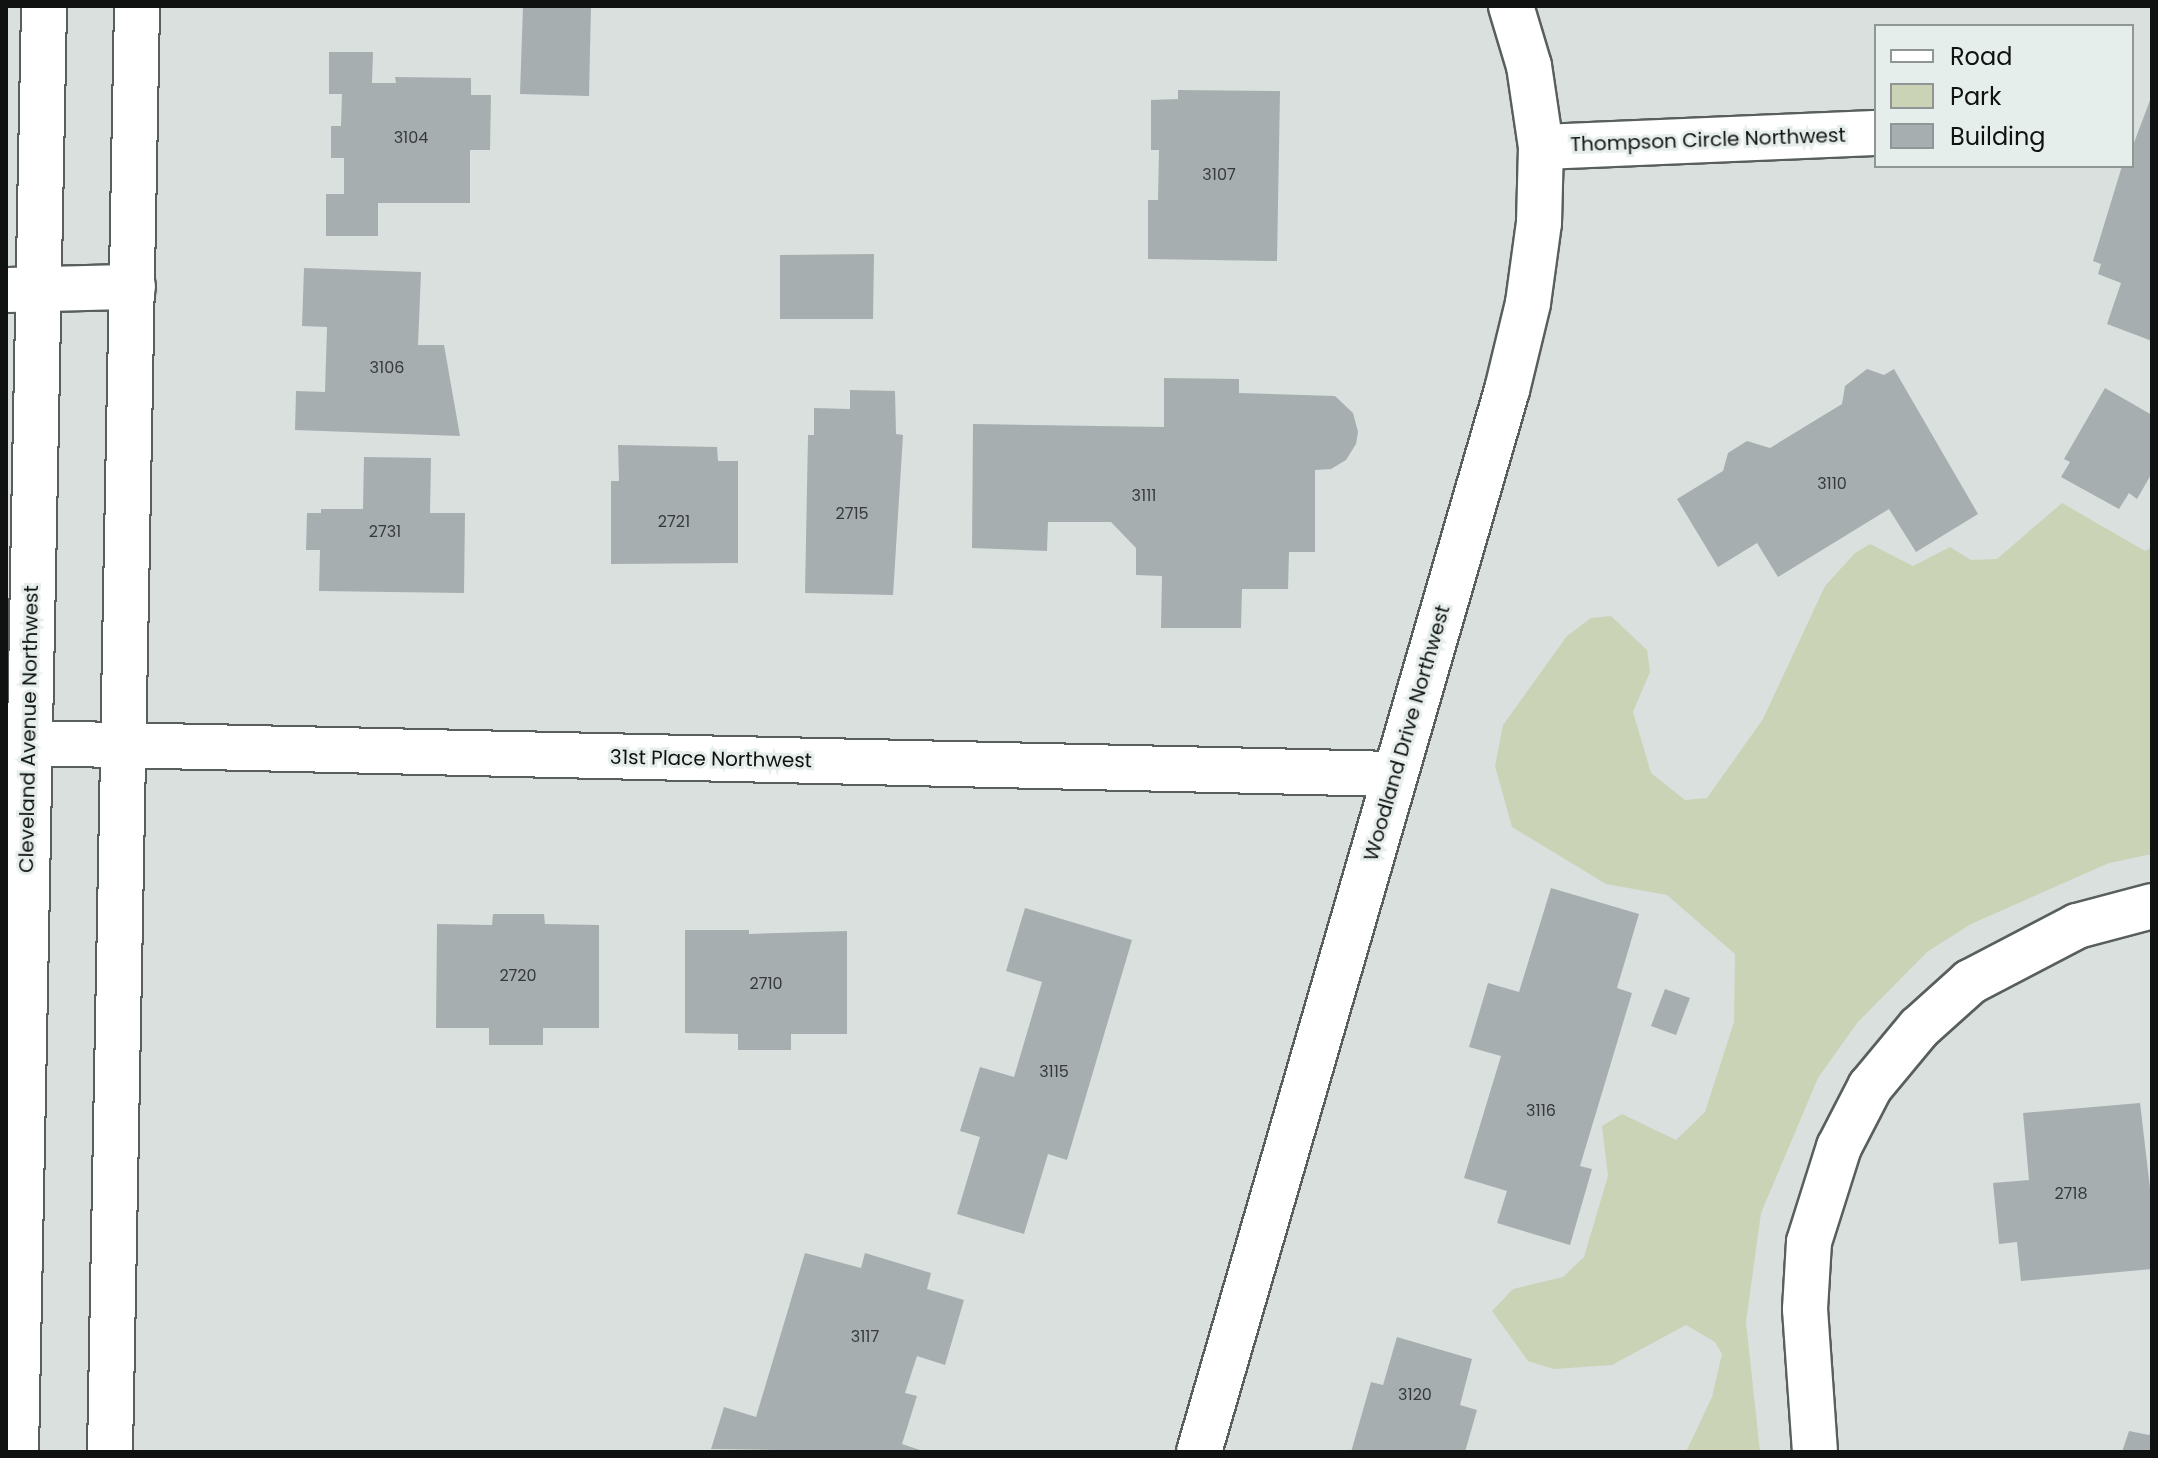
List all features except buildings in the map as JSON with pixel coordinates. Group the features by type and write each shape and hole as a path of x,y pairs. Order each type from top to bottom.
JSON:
{"street":[{"name":"Cleveland Avenue Northwest","path":"16,1452 28,743 23,290 44,6"},
{"path":"110,1452 137,6"},
{"name":"Woodland Drive Northwest","path":"1199,1452 1519,344 1539,223 1541,147 1529,66 1511,6"},
{"name":"Thompson Circle Northwest","path":"1541,147 1874,133"},
{"path":"23,290 133,287"},
{"name":"31st Place Northwest","path":"28,743 1394,774"},
{"path":"1815,1452 1805,1309 1809,1242 1839,1147 1870,1087 1919,1028 1970,982 2077,926 2152,906"}],"green space":[{"path":"2062,503 2145,551 2152,547 2152,854 2109,863 1971,924 1927,952 1857,1023 1818,1078 1761,1213 1746,1322 1760,1452 1686,1452 1712,1397 1722,1354 1715,1342 1686,1325 1612,1365 1554,1369 1528,1361 1492,1311 1513,1289 1563,1277 1584,1257 1608,1176 1602,1126 1622,1114 1676,1140 1705,1112 1734,1022 1735,954 1667,895 1606,884 1512,827 1495,766 1503,725 1567,636 1591,618 1611,616 1647,650 1650,672 1633,712 1651,773 1685,800 1707,798 1763,719 1825,586 1855,553 1870,544 1913,566 1950,547 1971,560 1997,559"}]}
